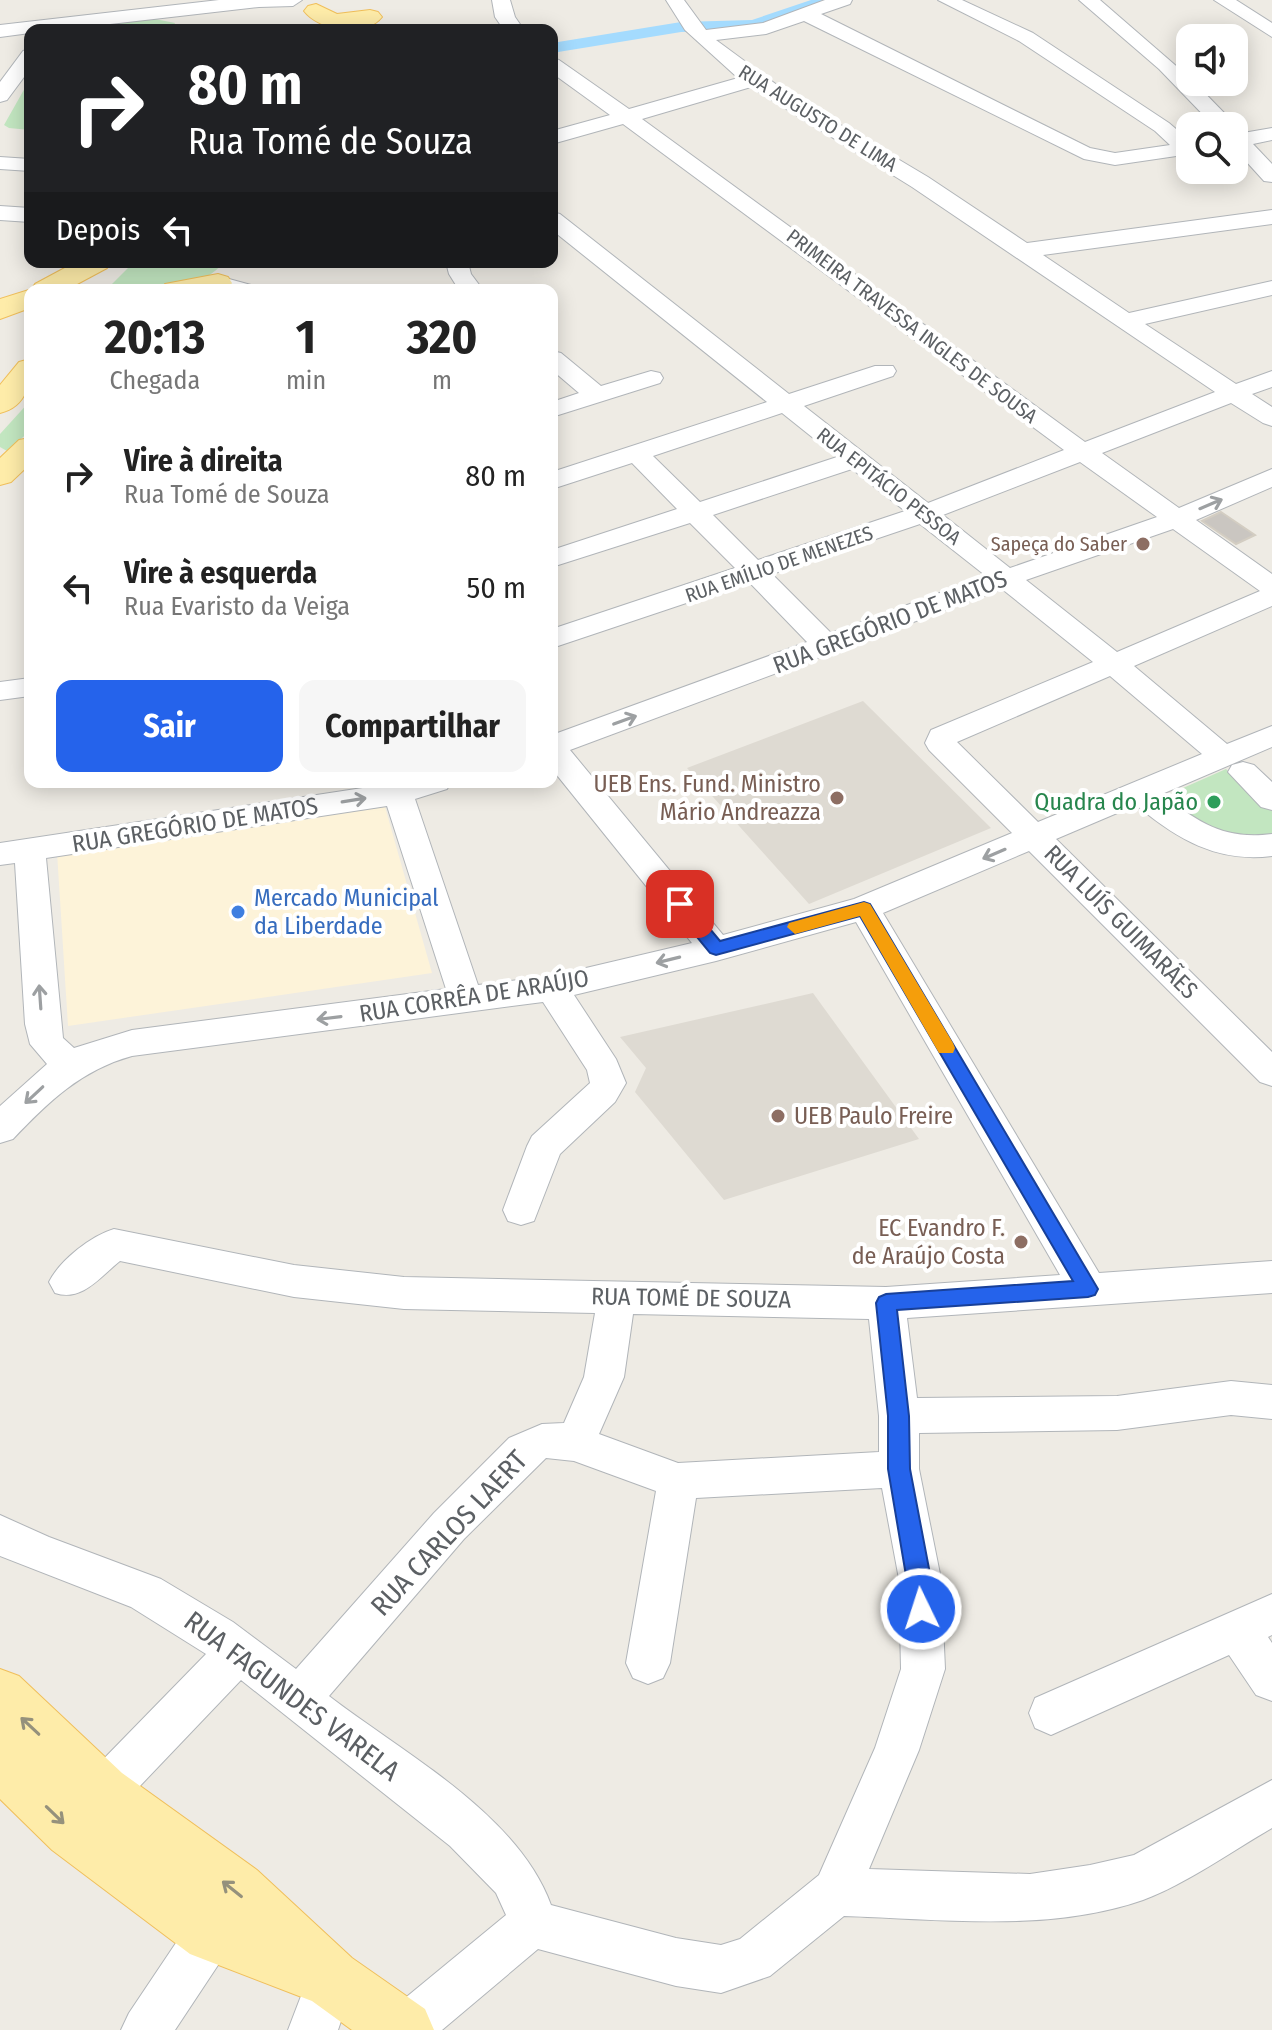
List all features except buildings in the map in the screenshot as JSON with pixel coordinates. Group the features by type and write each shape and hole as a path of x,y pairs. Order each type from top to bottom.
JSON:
{"main road":[{"path":"315,14 336,22 371,16"},
{"path":"56,284 86,268"},
{"path":"96,284 111,268"},
{"path":"0,310 24,300"},
{"path":"0,320 24,314"},
{"path":"0,418 12,403 17,384"},
{"path":"0,1695 102,1793 236,1891 322,2005"},
{"path":"0,1760 72,1830 211,1933 322,2005 404,2030"}],"street":[{"path":"41,23 293,0"},
{"path":"501,0 510,24"},
{"path":"675,0 694,30"},
{"name":"RUA AUGUSTO DE LIMA","path":"694,30 766,28 843,0"},
{"path":"947,0 1026,37 1176,139"},
{"path":"1088,0 1166,65 1210,112"},
{"path":"1223,0 1272,31"},
{"path":"808,15 1084,153 1115,159 1176,150"},
{"path":"0,31 24,26"},
{"name":"RUA AUGUSTO DE LIMA","path":"694,30 754,80 917,180 1272,418"},
{"path":"0,96 24,63"},
{"name":"PRIMEIRA TRAVESSA INGLES DE SOUSA","path":"558,68 780,227 930,343 1272,587"},
{"path":"558,136 754,80"},
{"path":"1248,135 1272,134"},
{"path":"1248,151 1272,176"},
{"path":"0,163 24,165"},
{"path":"0,213 24,215"},
{"path":"1021,251 1272,217"},
{"name":"RUA EPITÁCIO PESSOA","path":"558,224 1112,662 1272,800"},
{"path":"1125,321 1272,288"},
{"path":"558,363 598,396"},
{"path":"558,479 884,371"},
{"path":"558,408 651,378"},
{"name":"RUA EMÍLIO DE MENEZES","path":"558,633 757,572 923,514 1272,378"},
{"path":"637,454 828,646"},
{"path":"558,557 855,460"},
{"name":"RUA GREGÓRIO DE MATOS","path":"558,746 1007,578 1176,519 1272,477"},
{"path":"1112,662 1272,596"},
{"name":"RUA LUÍS GUIMARÃES","path":"1112,662 942,737 940,743 1272,1073"},
{"path":"0,691 24,688"},
{"name":"RUA CORRÊA DE ARAÚJO","path":"0,1129 69,1064 99,1051 132,1043 552,988 716,949 864,908 1140,793 1233,764 1272,736"},
{"path":"558,755 716,949"},
{"name":"RUA GREGÓRIO DE MATOS","path":"15,852 398,794 417,788"},
{"path":"1140,793 1199,837 1231,846 1272,845"},
{"path":"398,794 466,1000"},
{"path":"15,852 47,1044 69,1064"},
{"path":"864,908 1088,1289"},
{"path":"521,1210 545,1146 603,1092 608,1083 604,1068 552,988"},
{"name":"RUA TOMÉ DE SOUZA","path":"68,1282 114,1244 294,1281 404,1293 886,1303 1272,1277"},
{"path":"575,1443 604,1377 617,1296"},
{"path":"404,2030 532,1924 676,1962 721,1969 753,1959 836,1892 897,1750 923,1669 920,1579 899,1469 899,1416 886,1303"},
{"path":"899,1416 1117,1413 1231,1398 1272,1402"},
{"name":"RUA CARLOS LAERT","path":"298,1699 449,1526 523,1451 537,1441 550,1438 575,1443 678,1481"},
{"path":"648,1663 678,1481 899,1469"},
{"name":"RUA FAGUNDES VARELA","path":"0,1534 41,1555 144,1591 178,1610 237,1653 440,1807 507,1869 521,1888 532,1924"},
{"path":"1051,1713 1254,1622 1272,1680"},
{"path":"102,1793 237,1653"},
{"path":"836,1892 1030,1898 1090,1889 1141,1877 1272,1803"},
{"path":"146,2030 211,1933"}],"shaded area":[{"name":"UEB Ens. Fund. Ministro Mário Andreazza","path":"863,701 991,828 809,904 687,768"},
{"name":"Mercado Municipal da Liberdade","path":"385,807 432,973 68,1026 57,852"},
{"name":"UEB Paulo Freire","path":"813,993 919,1139 724,1200 635,1092 646,1068 620,1037"}],"green space":[{"path":"155,19 175,23 94,24"},
{"path":"24,90 24,129 4,125"},
{"path":"128,268 218,268 188,284 112,284"},
{"path":"24,408 24,436 7,451 0,447 0,434"},
{"path":"1226,769 1272,811 1272,838 1213,838 1158,799"}],"waterway":[{"path":"558,47 681,27 754,25 826,0"}],"slow traffic":[{"path":"795,927 864,908 946,1048"}],"place":[{"name":"Sapeça do Saber","path":"1143,544"},
{"name":"UEB Ens. Fund. Ministro Mário Andreazza","path":"837,798"},
{"name":"Quadra do Japão","path":"1214,802"},
{"name":"Mercado Municipal da Liberdade","path":"238,912"},
{"name":"UEB Paulo Freire","path":"778,1116"},
{"name":"EC Evandro F. de Araújo Costa","path":"1021,1242"}],"route":[{"path":"680,904 716,949 864,908 1088,1289 886,1303 899,1416 899,1469 920,1579 921,1609"}]}
